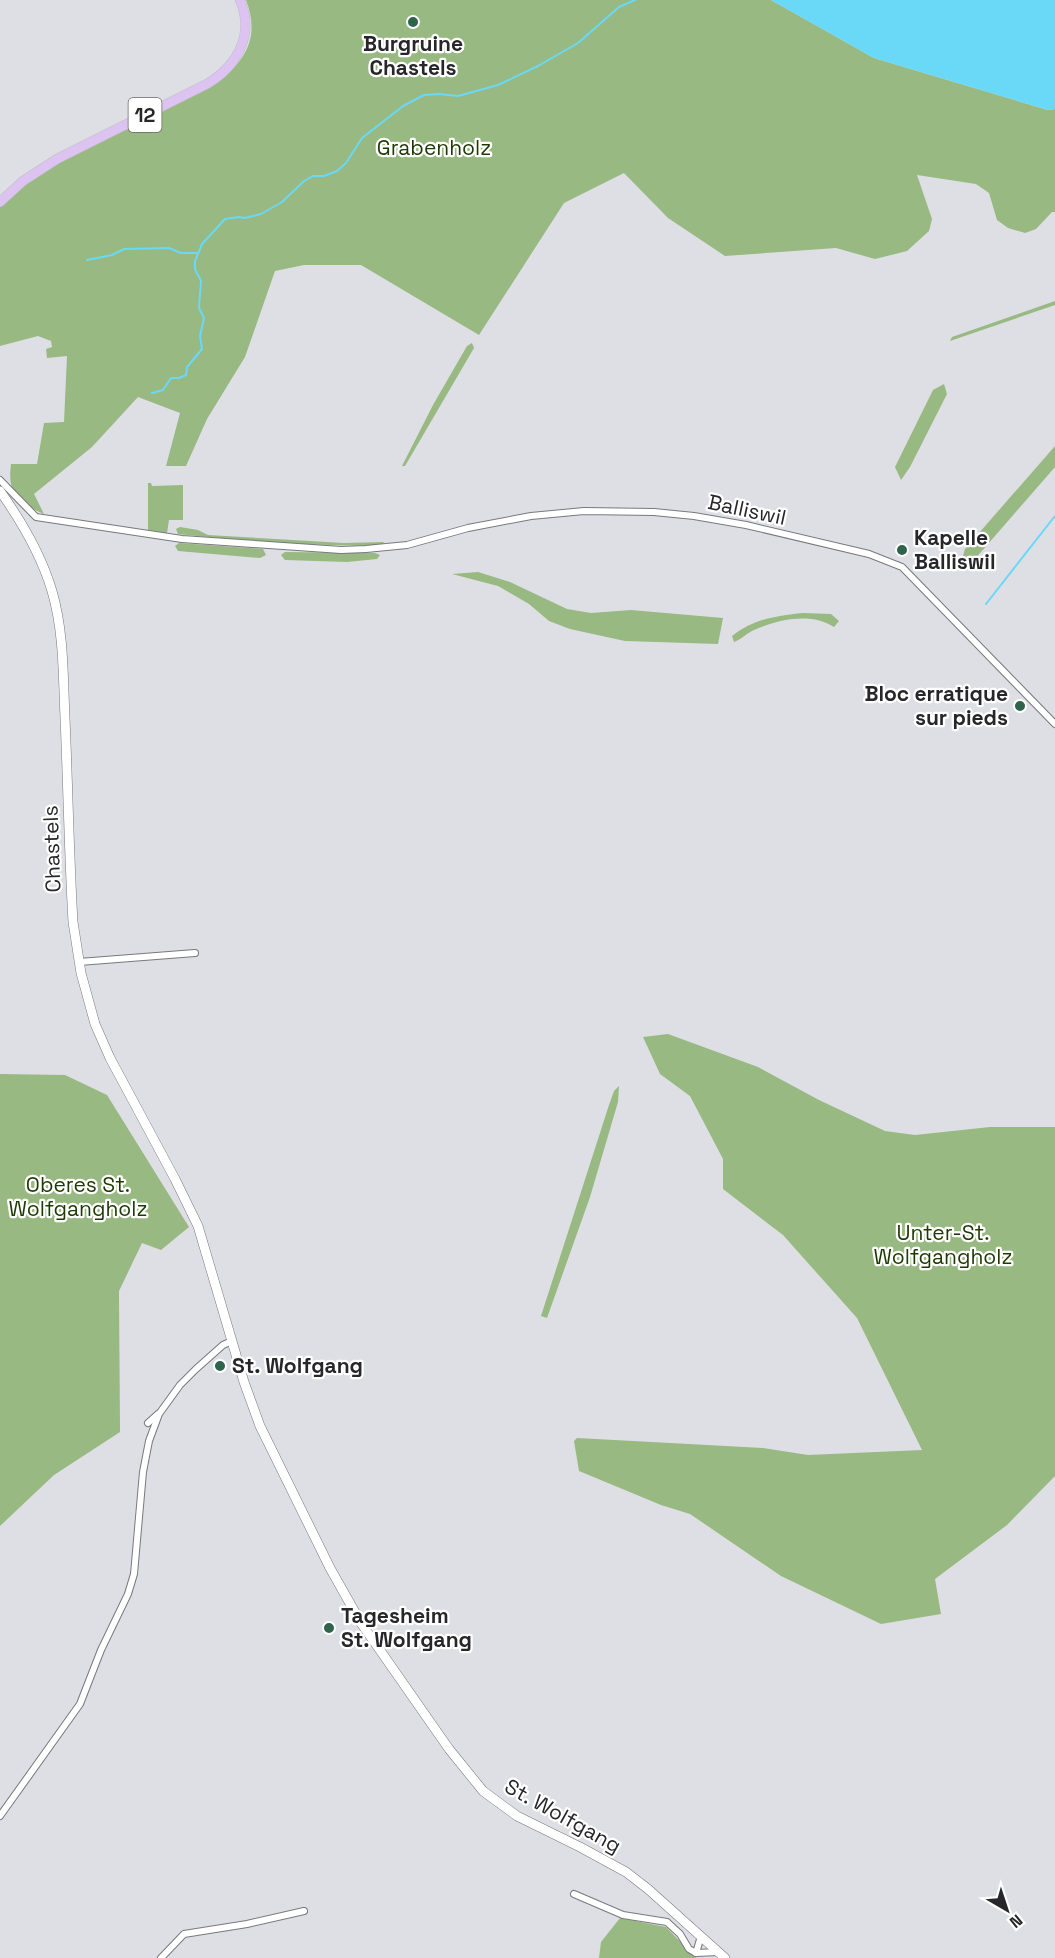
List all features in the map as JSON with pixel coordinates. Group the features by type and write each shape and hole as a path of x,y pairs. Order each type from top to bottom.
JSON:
{"main road":[{"name":"12","path":"0,202 23,181 48,164 207,84 222,74 236,59 244,42 246,24 240,0"},
{"name":"Chastels","path":"0,491 20,520 40,557 58,619 63,663 72,903 79,962 88,1003 103,1043 184,1196"},
{"name":"St. Wolfgang","path":"184,1196 205,1245 250,1402 267,1442 351,1608 449,1749 474,1782 494,1801 517,1816 626,1872 722,1955"}],"street":[{"name":"Balliswil","path":"0,480 36,517 182,538 341,550 408,545 468,528 560,512 676,513 730,521 868,554 898,565 908,572 1055,724"},
{"path":"79,962 195,953"},
{"path":"148,1423 159,1414 188,1377 224,1345 232,1341"},
{"path":"0,1816 80,1704 105,1641 128,1594 134,1574 143,1472 149,1441 159,1414"},
{"path":"574,1894 623,1915 666,1922 680,1934 689,1949 696,1953 722,1955"},
{"path":"160,1958 184,1934 247,1924 304,1911"},
{"path":"696,1953 701,1936"}],"green space":[{"name":"Grabenholz","path":"246,0 771,0 874,58 1048,110 1055,109 1055,212 1052,212 1036,229 1025,233 1008,228 997,220 989,193 976,184 917,175 932,219 929,231 907,251 875,259 836,248 725,256 668,218 624,173 564,203 479,335 361,265 304,265 275,271 245,357 207,419 186,466 166,466 180,413 138,397 92,447 34,494 44,514 27,506 16,496 11,482 11,464 37,464 44,423 64,422 67,356 47,358 46,349 52,347 51,341 38,336 0,346 0,207 18,190 59,161 212,86 223,78 241,59 250,39 252,27"},
{"path":"1055,301 1055,305 950,341 952,337"},
{"path":"472,343 474,348 405,466 402,466 433,405 467,346"},
{"path":"944,384 947,394 910,467 901,480 895,467 933,390"},
{"path":"1055,446 1055,467 974,560 962,559 965,549"},
{"path":"148,483 152,486 183,485 183,520 169,520 167,533 148,530"},
{"path":"180,527 198,530 208,535 344,543 384,542 382,545 357,545 255,541 178,534 176,529"},
{"path":"179,543 263,549 266,555 260,558 178,551 175,546"},
{"path":"285,552 375,553 380,555 377,559 347,562 285,560 281,555"},
{"path":"478,572 510,582 567,609 591,613 631,610 723,618 718,644 625,641 570,629 549,621 529,604 498,586 452,574"},
{"path":"803,613 831,614 839,621 834,627 825,622 805,618 784,620 754,630 734,642 732,636 757,622"},
{"name":"Unter-St. Wolfgangholz","path":"668,1034 758,1067 819,1100 885,1131 915,1135 990,1127 1055,1127 1055,1476 1007,1525 935,1579 941,1614 881,1624 781,1576 690,1514 661,1505 579,1471 574,1441 577,1438 763,1448 808,1455 922,1450 857,1318 783,1235 723,1189 723,1159 690,1096 660,1074 643,1037"},
{"name":"Oberes St. Wolfgangholz","path":"0,1074 65,1075 107,1095 189,1227 161,1250 142,1243 119,1291 120,1432 54,1475 0,1526"},
{"path":"619,1086 618,1102 590,1197 547,1318 541,1316 609,1105 614,1091"},
{"path":"620,1918 666,1927 696,1958 599,1958 601,1942"}],"water":[{"path":"771,0 1055,0 1055,109 1048,110 874,58"}],"waterway":[{"path":"152,393 163,390 171,378 186,375 187,367 202,349 200,336 204,318 199,308 201,281 195,269 195,261 202,244 225,219 261,214 282,202 304,181 313,176 324,176 337,171 346,163 362,138 403,106 424,95 458,96 498,85 578,43 619,7 635,0"},
{"path":"87,260 112,255 124,249 169,248 181,253 197,253"},
{"path":"986,604 1055,516"}],"place":[{"name":"Burgruine Chastels","path":"413,22"},
{"name":"Kapelle Balliswil","path":"902,550"},
{"name":"Bloc erratique sur pieds","path":"1020,706"},
{"name":"St. Wolfgang","path":"220,1366"},
{"name":"Tagesheim St. Wolfgang","path":"329,1628"}]}
